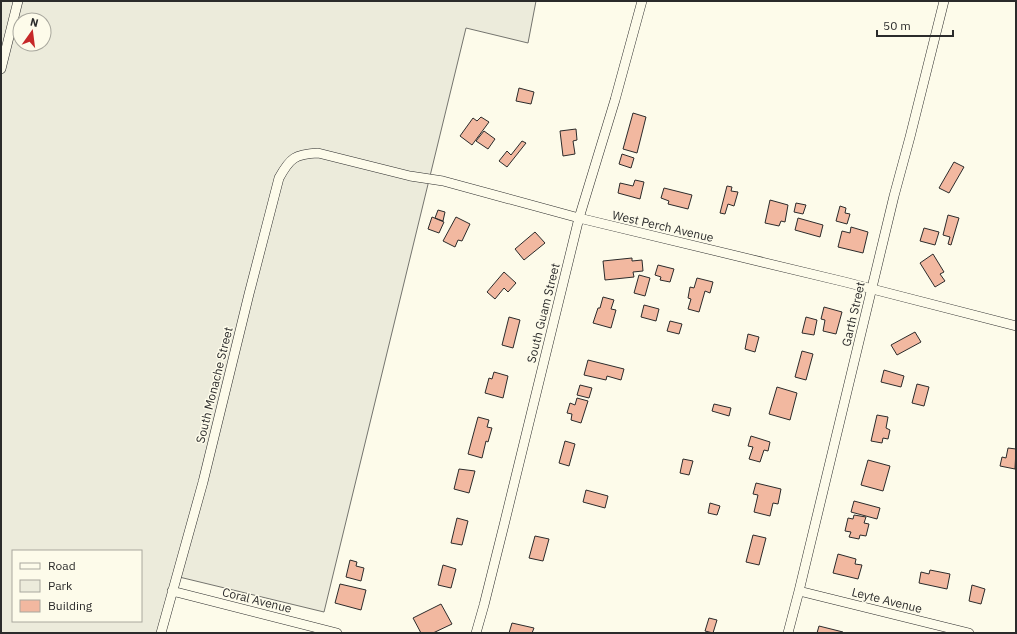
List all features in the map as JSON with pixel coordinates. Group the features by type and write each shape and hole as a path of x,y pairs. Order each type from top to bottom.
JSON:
{"street":[{"path":"1,68 18,1"},
{"name":"South Guam Street","path":"476,633 484,606 579,218 615,100 642,1"},
{"name":"Garth Street","path":"788,633 871,289 944,1"},
{"name":"West Perch Avenue","path":"304,154 318,153 410,176 442,181 579,218 1016,326"},
{"name":"South Monache Street","path":"161,633 203,482 279,178 287,164 296,156 304,154"},
{"name":"Coral Avenue","path":"172,591 337,633"},
{"name":"Leyte Avenue","path":"799,591 969,633"}],"green space":[{"path":"1,1 536,1 528,43 466,28 324,612 175,576 161,633 1,633"}],"building":[{"path":"519,88 534,92 531,104 516,101"},
{"path":"633,113 646,117 637,153 623,149"},
{"path":"481,117 489,122 472,145 460,136 473,118 477,121"},
{"path":"576,129 577,140 573,141 575,154 563,156 560,131"},
{"path":"484,131 495,139 488,149 476,141"},
{"path":"522,141 526,143 507,167 499,161 507,151 511,155"},
{"path":"622,154 634,158 631,168 619,164"},
{"path":"954,162 964,167 949,193 939,188"},
{"path":"635,180 644,182 640,199 618,193 620,183 633,186"},
{"path":"727,186 732,187 731,191 738,192 734,206 728,204 725,214 720,213"},
{"path":"664,188 692,195 688,209 668,204 669,201 661,198"},
{"path":"770,200 788,205 785,222 781,221 779,226 765,223"},
{"path":"796,203 806,205 803,214 794,212"},
{"path":"840,206 846,208 845,213 850,214 847,224 836,221"},
{"path":"438,210 445,212 443,221 435,218"},
{"path":"948,215 959,218 951,245 948,244 950,237 943,235"},
{"path":"432,217 444,222 439,233 428,229"},
{"path":"456,217 470,224 462,241 458,240 455,247 443,241"},
{"path":"798,218 823,225 820,237 795,230"},
{"path":"851,227 868,232 863,253 838,247 842,231 850,233"},
{"path":"924,228 939,232 935,245 920,241"},
{"path":"535,232 545,243 524,260 515,249"},
{"path":"933,254 944,272 940,274 945,281 935,287 920,263"},
{"path":"632,258 632,261 642,260 643,271 633,272 634,277 605,280 603,261"},
{"path":"658,265 674,269 670,282 660,280 661,277 655,275"},
{"path":"504,272 516,283 508,292 504,288 495,299 487,292"},
{"path":"639,275 650,278 645,296 634,293"},
{"path":"697,278 713,282 710,293 705,291 699,312 688,309 691,299 688,298 690,287 694,288"},
{"path":"603,297 614,300 611,309 616,310 611,328 593,323"},
{"path":"644,305 659,309 656,321 641,317"},
{"path":"824,307 842,312 836,334 823,331 825,320 821,319"},
{"path":"509,317 520,320 513,348 502,345"},
{"path":"806,317 817,320 814,335 802,333"},
{"path":"670,321 682,324 679,334 667,331"},
{"path":"915,332 921,342 897,355 891,345"},
{"path":"748,334 759,337 755,352 745,349"},
{"path":"802,351 813,354 806,380 795,377"},
{"path":"588,360 624,369 621,380 607,376 606,380 584,375"},
{"path":"884,370 904,376 901,387 881,382"},
{"path":"494,372 508,376 503,398 485,393 489,378 492,379"},
{"path":"917,384 929,387 924,406 912,403"},
{"path":"580,385 592,388 589,398 577,395"},
{"path":"777,387 797,393 790,420 769,414"},
{"path":"577,398 588,401 581,423 571,420 572,414 567,413 570,403 575,405"},
{"path":"714,404 731,408 729,416 712,411"},
{"path":"877,415 888,417 886,428 890,430 888,439 883,438 882,443 871,441"},
{"path":"478,417 489,420 487,427 492,428 488,442 486,441 482,458 468,454"},
{"path":"751,436 770,442 768,451 764,450 760,462 749,459 753,447 748,446"},
{"path":"565,441 575,444 569,466 559,463"},
{"path":"1008,448 1016,449 1015,469 1000,466 1002,457 1006,458"},
{"path":"683,459 693,461 689,475 680,473"},
{"path":"868,460 890,466 883,491 861,485"},
{"path":"459,469 475,471 469,493 454,489"},
{"path":"756,483 781,489 778,504 773,503 770,516 754,512 758,495 753,494"},
{"path":"586,490 608,496 605,508 583,502"},
{"path":"854,501 880,508 877,519 851,512"},
{"path":"710,503 720,506 717,515 708,513"},
{"path":"854,515 866,517 864,523 869,524 866,536 860,535 859,539 849,537 851,532 845,531 848,518 853,519"},
{"path":"457,518 468,521 462,545 451,543"},
{"path":"753,535 766,538 759,565 746,562"},
{"path":"535,536 549,539 543,561 529,558"},
{"path":"838,554 856,559 855,564 862,565 858,579 833,573"},
{"path":"350,560 357,562 356,566 364,568 361,581 346,577"},
{"path":"443,565 456,569 451,588 438,585"},
{"path":"930,570 950,574 947,589 919,583 921,572 929,574"},
{"path":"340,584 366,590 361,610 335,603"},
{"path":"972,585 985,589 981,604 969,601"},
{"path":"441,604 452,624 433,633 421,633 413,618"},
{"path":"709,618 717,620 713,633 705,631"},
{"path":"512,623 534,628 532,633 509,633"},
{"path":"819,626 843,632 843,633 817,633"}]}
